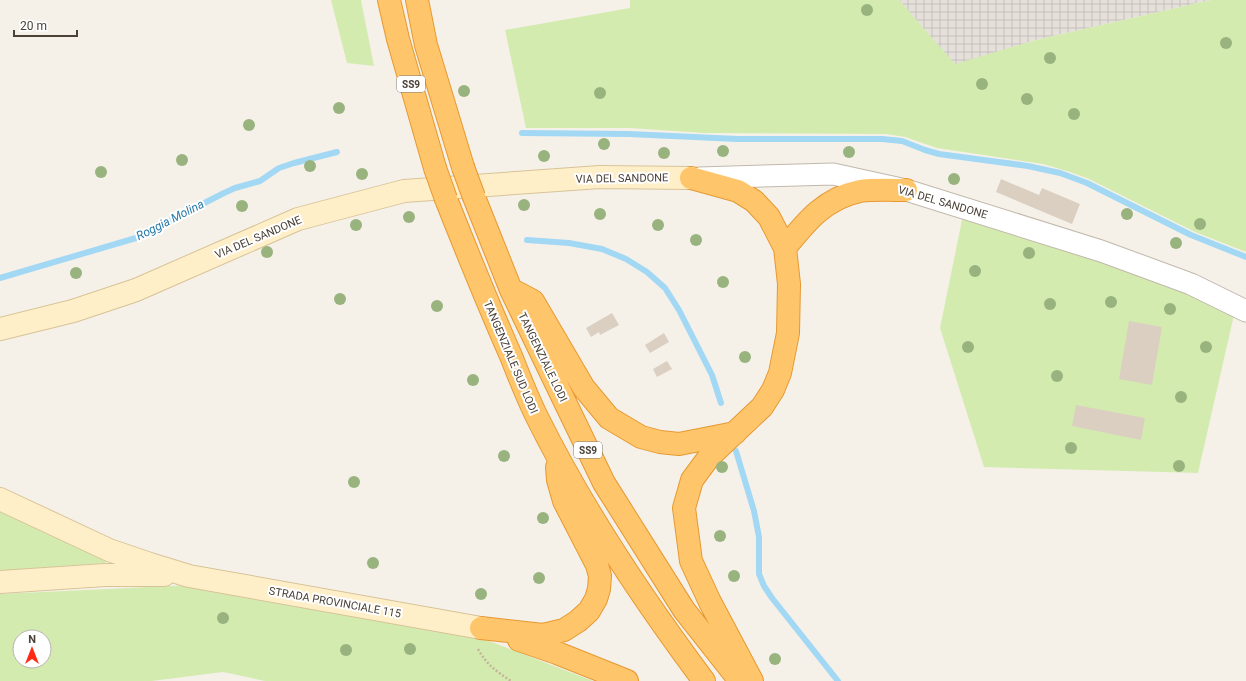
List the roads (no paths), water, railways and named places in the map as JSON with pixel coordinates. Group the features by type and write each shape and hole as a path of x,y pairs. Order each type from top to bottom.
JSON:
{"highway":[{"name":"TANGENZIALE SUD LODI","path":"389,0 398,39 435,168 446,199 478,282 537,416 556,454 630,577 667,632 704,681"},
{"name":"TANGENZIALE LODI","path":"417,0 426,45 464,167 474,197 511,290 604,483 684,610 740,681"},
{"path":"691,178 738,191 754,201 770,217 785,248 789,284 788,333 780,373 773,390 762,407 709,457 692,480 684,508 691,561 710,602 752,681"},
{"path":"785,248 809,219 835,199 860,191 906,190"},
{"path":"511,290 533,301 584,388 609,418 641,437 660,442 679,444 735,433"},
{"path":"476,627 542,635 564,630 578,621 589,611 596,599 600,576 597,564 564,501 558,480 556,454"},
{"path":"476,627 557,653 626,681"}],"main road":[{"name":"VIA DEL SANDONE","path":"0,329 73,311 136,290 298,219 404,191 600,176 691,178"},
{"name":"STRADA PROVINCIALE 115","path":"0,499 109,550 189,576 476,627"},
{"name":"STRADA PROVINCIALE 115","path":"0,582 105,575 189,576"}],"street":[{"name":"VIA DEL SANDONE","path":"691,178 833,174 906,190 1101,251 1191,284 1246,311"}],"waterway":[{"path":"522,133 629,134 737,139 882,139 902,141 939,154 1028,166 1060,173 1087,183 1191,235 1246,257"},
{"name":"Roggia Molina","path":"0,278 136,238 224,193 235,188 260,181 279,168 337,152"},
{"path":"527,240 569,243 602,249 626,259 647,272 665,288 679,310 712,375 721,403"},
{"path":"736,451 754,511 759,537 759,574 764,586 838,681"}]}
